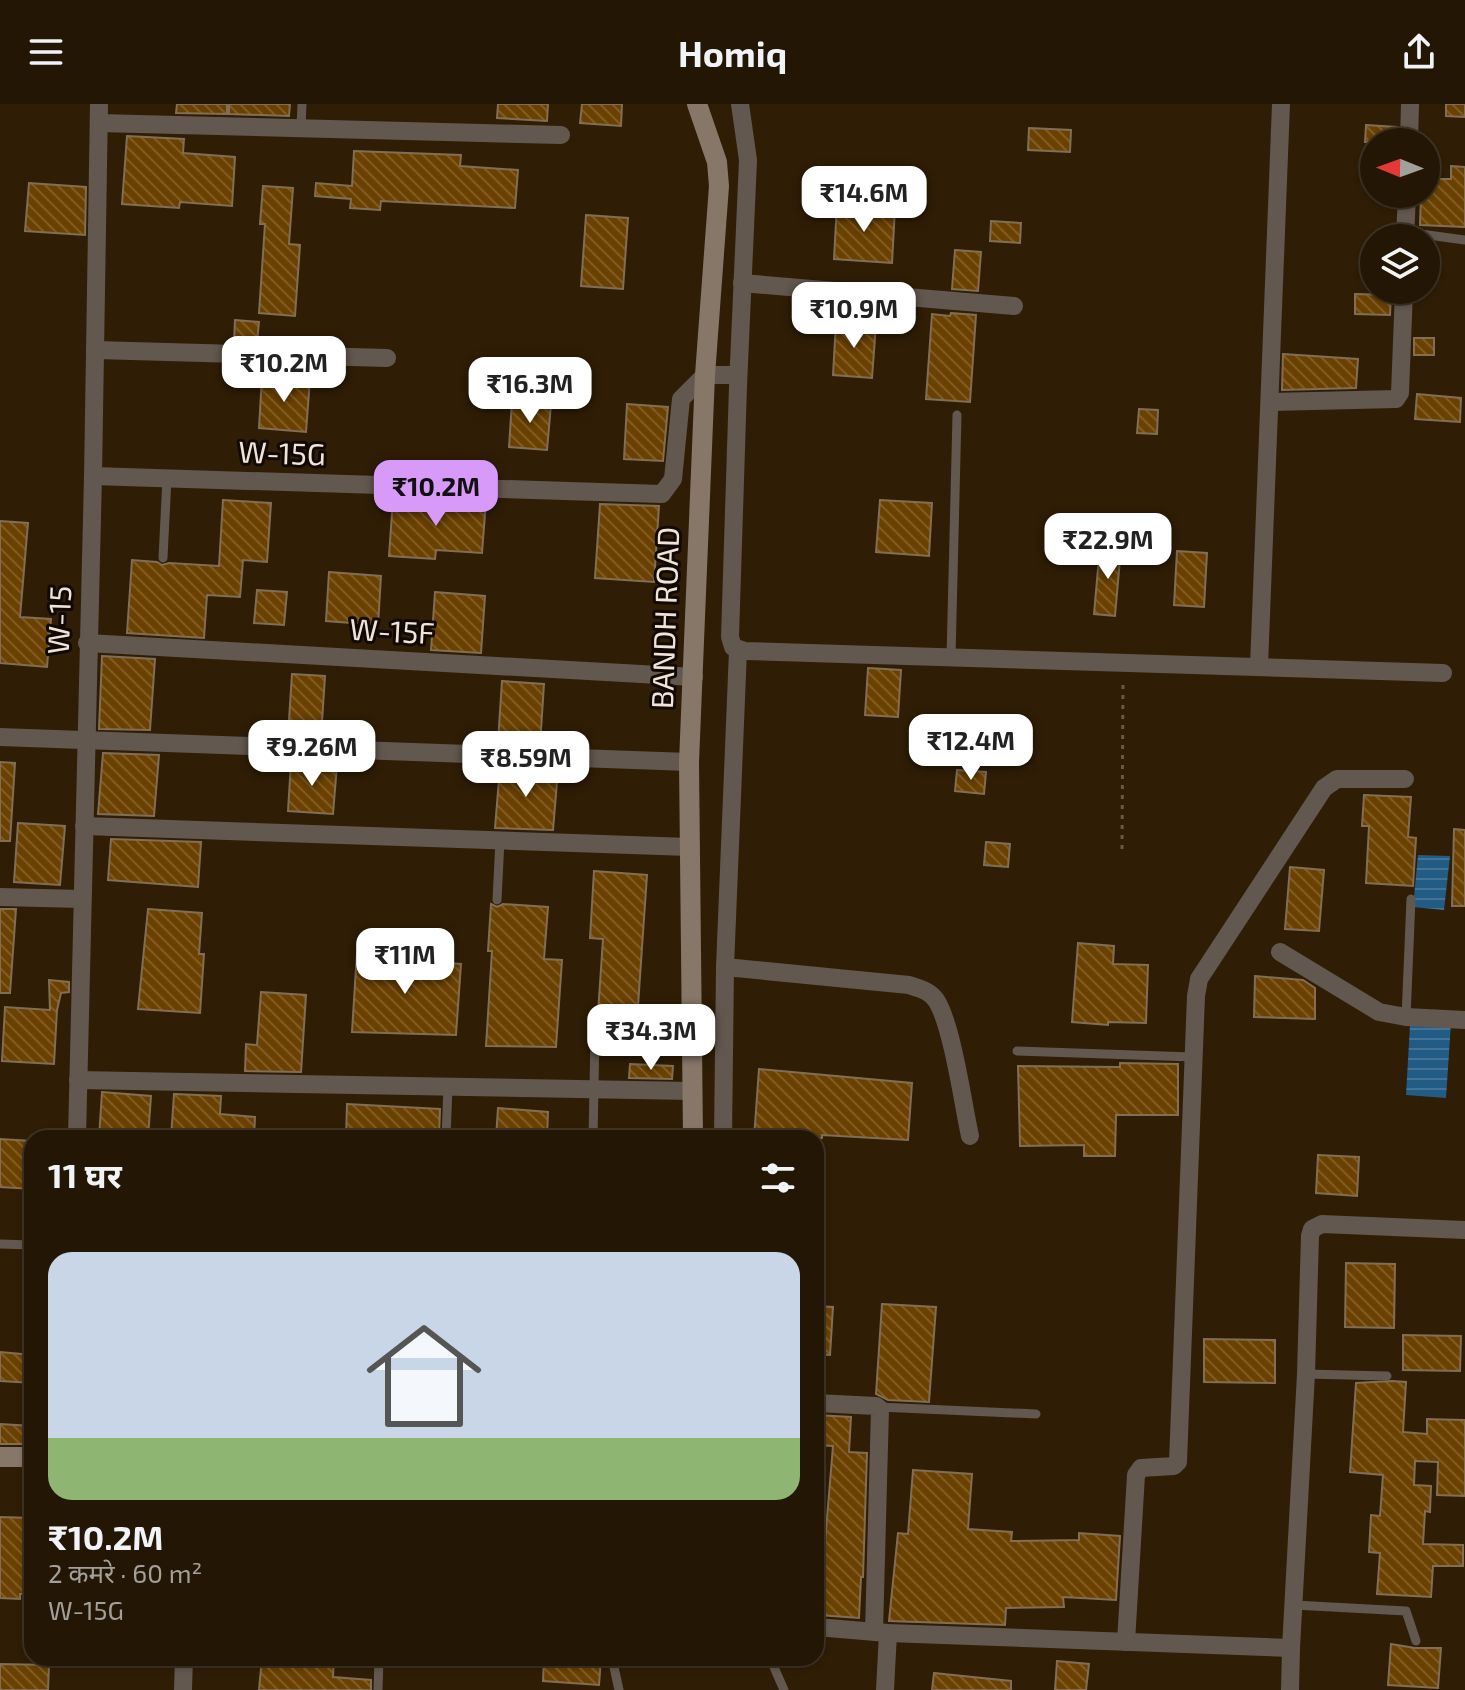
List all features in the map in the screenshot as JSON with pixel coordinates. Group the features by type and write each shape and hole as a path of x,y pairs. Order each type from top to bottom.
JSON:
{"street":[{"name":"BANDH ROAD","path":"693,1130 689,762 705,375 719,186 717,162 697,104"},
{"path":"740,104 748,160 738,375 730,637 733,647 738,650 1443,673"},
{"path":"1259,666 1281,104"},
{"path":"1409,128 1410,104"},
{"path":"99,113 301,127 561,135"},
{"name":"W-15","path":"77,1130 99,113"},
{"path":"742,283 1014,306"},
{"path":"1271,402 1396,399 1400,393 1403,304"},
{"path":"96,350 387,358"},
{"path":"705,375 738,375"},
{"name":"W-15G","path":"93,476 662,494 673,479 681,399 705,375"},
{"name":"W-15F","path":"87,643 694,677"},
{"path":"723,1130 725,967 738,650"},
{"path":"0,737 689,762"},
{"path":"1126,1642 1136,1475 1141,1468 1174,1466 1178,1462 1193,1057 1199,979 1324,788 1337,779 1405,779"},
{"path":"84,826 689,847"},
{"path":"0,897 82,899"},
{"path":"1280,952 1379,1012 1406,1017 1465,1020"},
{"path":"725,967 909,985 926,991 936,1001 945,1022 970,1136"},
{"path":"78,1080 691,1091"},
{"path":"1290,1690 1312,1229 1322,1224 1465,1230"},
{"path":"824,1404 879,1407 881,1633 885,1690"},
{"path":"0,1457 24,1457"},
{"path":"824,1628 881,1633 1291,1648"},
{"path":"183,1690 184,1666"}],"lane":[{"path":"301,127 302,104"},
{"path":"1440,238 1465,240"},
{"path":"951,657 957,415"},
{"path":"163,558 167,478"},
{"path":"497,900 500,840"},
{"path":"1406,1017 1411,899"},
{"path":"593,1130 595,1035"},
{"path":"1017,1051 1193,1057"},
{"path":"446,1130 448,1086"},
{"path":"0,1244 24,1245"},
{"path":"1306,1374 1387,1376"},
{"path":"879,1407 1036,1414"},
{"path":"1294,1605 1398,1609 1409,1615 1416,1641"},
{"path":"378,1690 379,1666"},
{"path":"614,1666 619,1690"},
{"path":"774,1666 784,1690"}],"path":[{"path":"1122,849 1123,663"}],"water":[{"path":"1418,855 1450,856 1444,910 1413,907"},
{"path":"1451,1023 1446,1098 1406,1095 1410,1025"}],"building":[{"path":"177,104 227,104 227,114 176,113"},
{"path":"229,104 290,104 289,116 229,114"},
{"path":"498,104 548,104 547,121 497,118"},
{"path":"582,104 622,104 621,126 580,123"},
{"path":"1446,104 1465,104 1465,117 1446,116"},
{"path":"1366,125 1397,127 1397,128 1366,128"},
{"path":"1029,128 1071,130 1070,152 1028,150"},
{"path":"127,136 184,139 183,153 235,157 232,206 180,202 179,208 122,204"},
{"path":"354,151 461,155 460,166 518,170 515,208 381,201 380,210 350,208 351,199 315,196 316,183 352,186"},
{"path":"1451,166 1465,167 1465,227 1420,224 1421,208 1440,208 1440,179 1451,179"},
{"path":"29,183 86,187 85,235 25,231"},
{"path":"263,186 293,188 289,244 300,245 295,316 259,313 265,224 260,224"},
{"path":"837,204 895,208 892,263 834,259"},
{"path":"586,215 628,218 623,289 581,286"},
{"path":"991,221 1021,223 1020,243 990,241"},
{"path":"955,250 981,252 978,291 952,289"},
{"path":"1355,294 1360,294 1360,304 1391,304 1390,315 1355,314"},
{"path":"951,313 976,315 970,402 926,399 932,314 950,316"},
{"path":"235,320 259,322 257,342 234,342"},
{"path":"836,322 876,324 872,378 833,375"},
{"path":"1414,338 1434,338 1434,355 1414,355"},
{"path":"1283,354 1358,359 1356,388 1282,390"},
{"path":"262,376 310,379 306,432 259,428"},
{"path":"1417,394 1461,398 1460,422 1415,419"},
{"path":"512,401 551,404 547,450 509,447"},
{"path":"627,404 668,407 663,461 624,459"},
{"path":"1139,409 1158,410 1157,434 1137,433"},
{"path":"393,499 443,503 443,499 486,501 482,553 436,550 435,559 389,556"},
{"path":"223,500 271,503 267,562 243,560 240,597 207,595 204,638 127,633 132,560 162,565 219,566"},
{"path":"880,500 932,503 929,556 876,552"},
{"path":"600,504 659,506 654,582 595,578"},
{"path":"0,521 28,523 20,617 51,619 47,667 0,663"},
{"path":"1100,546 1121,548 1115,616 1094,614"},
{"path":"1177,551 1207,553 1204,607 1174,605"},
{"path":"329,572 381,576 378,625 326,621"},
{"path":"257,590 287,592 284,625 254,623"},
{"path":"435,592 485,596 481,653 431,650"},
{"path":"102,656 155,659 150,730 99,729"},
{"path":"868,668 901,670 898,717 865,715"},
{"path":"292,674 325,676 321,737 288,735"},
{"path":"502,681 544,684 540,745 498,742"},
{"path":"103,753 159,755 154,816 98,814"},
{"path":"0,762 15,763 10,841 0,841"},
{"path":"291,762 337,765 333,814 288,811"},
{"path":"500,767 558,770 553,830 495,828"},
{"path":"957,770 986,772 984,794 955,791"},
{"path":"1364,795 1411,797 1408,837 1416,838 1413,886 1366,883 1369,826 1362,826"},
{"path":"18,823 65,826 60,885 14,882"},
{"path":"1454,829 1465,830 1465,906 1452,906"},
{"path":"111,839 201,842 198,887 108,880"},
{"path":"986,842 1010,844 1008,867 984,865"},
{"path":"1290,867 1324,870 1319,931 1285,929"},
{"path":"594,871 647,875 636,1035 602,1033 597,1028 603,939 590,938"},
{"path":"491,904 497,907 503,904 548,907 544,959 562,960 556,1047 486,1046 492,951 488,951"},
{"path":"0,909 16,909 10,993 0,993"},
{"path":"148,909 202,913 199,954 204,954 200,1013 138,1009"},
{"path":"1078,943 1114,946 1113,964 1148,965 1146,1023 1108,1022 1108,1025 1072,1022"},
{"path":"357,952 389,954 389,959 461,964 456,1035 352,1032"},
{"path":"1255,976 1303,980 1315,988 1315,1019 1254,1017"},
{"path":"49,980 69,982 69,992 61,993 57,1010 54,1064 2,1061 5,1007 50,1010"},
{"path":"261,992 306,995 301,1072 245,1071 246,1044 257,1045"},
{"path":"1120,1063 1178,1064 1178,1115 1116,1115 1115,1156 1084,1156 1084,1145 1020,1146 1018,1066 1120,1067"},
{"path":"630,1064 673,1066 672,1079 629,1078"},
{"path":"759,1069 912,1083 908,1140 824,1135 824,1130 755,1130"},
{"path":"102,1092 151,1096 149,1130 100,1130"},
{"path":"174,1094 221,1096 220,1114 255,1117 254,1130 172,1130"},
{"path":"347,1104 440,1109 439,1130 346,1130"},
{"path":"498,1108 548,1112 547,1130 497,1130"},
{"path":"0,1139 24,1140 24,1188 0,1187"},
{"path":"1318,1155 1359,1157 1357,1196 1316,1193"},
{"path":"1346,1263 1395,1264 1394,1328 1345,1327"},
{"path":"882,1304 936,1307 929,1402 888,1400 876,1394"},
{"path":"824,1306 833,1307 830,1355 824,1355"},
{"path":"1403,1335 1461,1336 1460,1371 1403,1370"},
{"path":"1204,1339 1275,1340 1275,1383 1204,1382"},
{"path":"0,1352 24,1354 24,1382 0,1381"},
{"path":"1406,1382 1403,1432 1427,1434 1427,1419 1465,1420 1465,1496 1437,1495 1438,1462 1415,1461 1414,1485 1431,1486 1430,1512 1425,1511 1423,1544 1463,1545 1463,1566 1433,1566 1431,1597 1377,1594 1380,1553 1369,1552 1371,1515 1380,1516 1383,1475 1350,1472 1356,1383"},
{"path":"824,1415 851,1417 849,1452 867,1453 859,1618 824,1615 824,1555 833,1446 824,1445"},
{"path":"0,1424 24,1426 24,1444 0,1444"},
{"path":"913,1470 972,1474 968,1529 1012,1532 1011,1541 1079,1540 1079,1533 1120,1536 1116,1600 1063,1597 1064,1607 1006,1608 1005,1625 889,1621 898,1533 908,1534"},
{"path":"0,1517 24,1518 24,1594 20,1594 20,1599 0,1598"},
{"path":"1391,1644 1441,1648 1438,1688 1388,1685"},
{"path":"1057,1661 1089,1664 1086,1690 1055,1690"},
{"path":"0,1664 49,1666 48,1690 0,1690"},
{"path":"261,1666 334,1666 333,1677 371,1680 371,1690 259,1690"},
{"path":"544,1666 600,1666 599,1685 543,1681"},
{"path":"934,1673 1011,1681 1011,1690 932,1690"}]}
